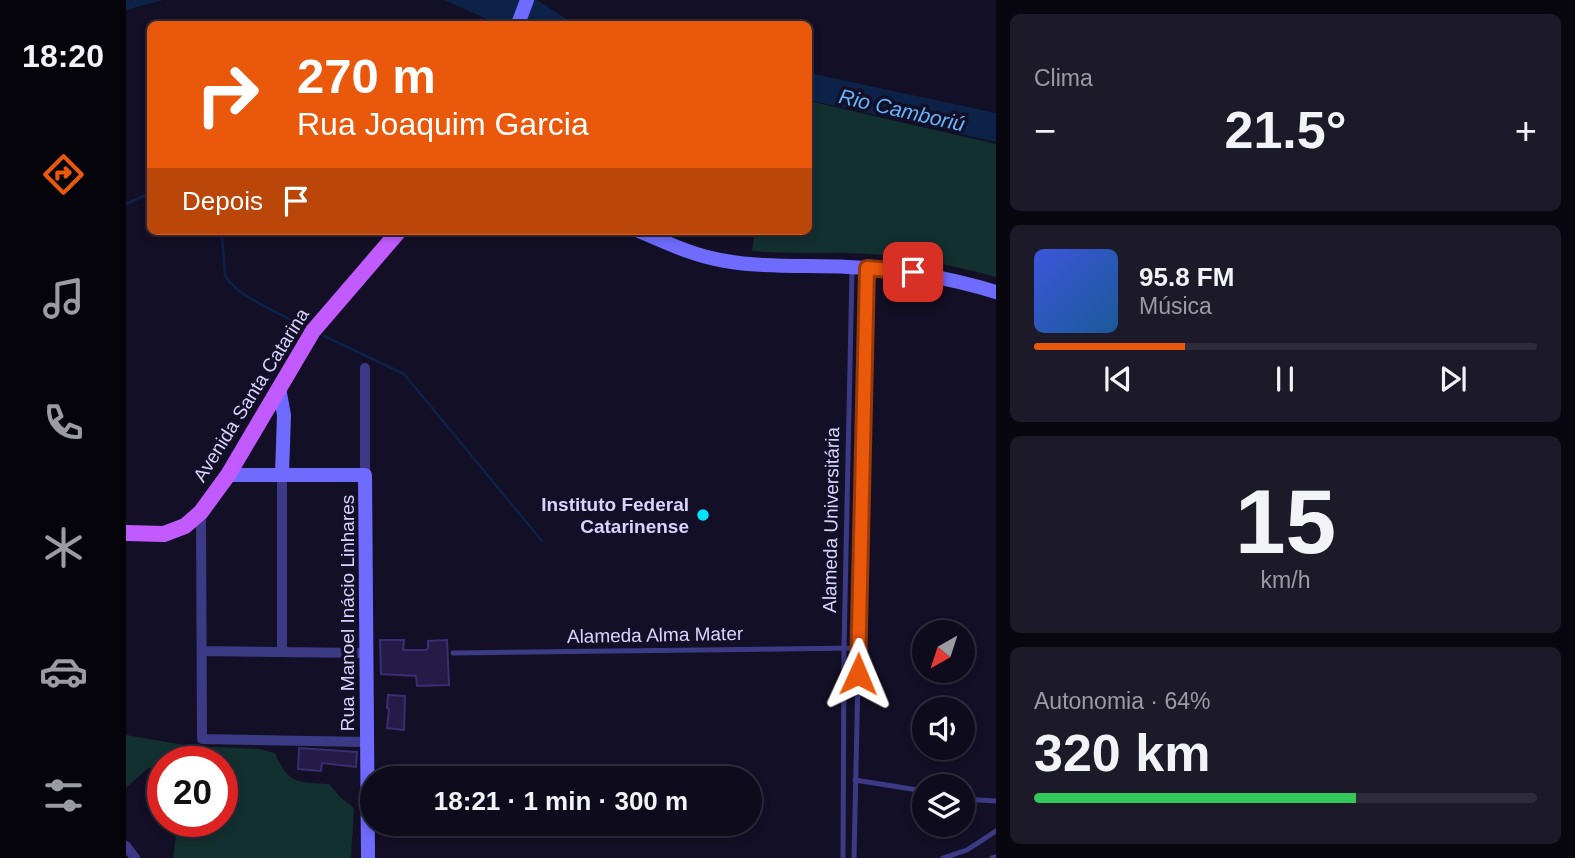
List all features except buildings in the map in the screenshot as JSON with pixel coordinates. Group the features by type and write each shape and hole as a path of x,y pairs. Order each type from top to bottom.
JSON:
{"main road":[{"path":"519,21 527,0"},
{"path":"650,235 718,260 933,275 996,292"},
{"name":"Avenida Santa Catarina","path":"126,533 164,534 185,526 201,512 228,475 313,331 396,236"},
{"path":"279,388 284,415 282,474"},
{"path":"228,475 365,475"},
{"name":"Rua Manoel Inácio Linhares","path":"365,475 368,858"}],"street":[{"name":"Rua Manoel Inácio Linhares","path":"365,368 365,475"},
{"path":"282,474 282,652"},
{"path":"201,512 202,739 367,742"},
{"path":"202,651 366,653"},
{"path":"126,846 135,858"}],"lane":[{"name":"Alameda Universitária","path":"843,858 844,648 859,268"},
{"name":"Alameda Universitária","path":"854,858 859,648 859,268"},
{"name":"Alameda Alma Mater","path":"453,653 859,648"},
{"path":"855,780 912,789"},
{"path":"975,800 996,801"},
{"path":"943,858 967,850 996,831"}],"green space":[{"path":"812,102 996,144 996,277 897,256 752,251 754,235 812,235"},
{"path":"126,735 190,746 147,746 147,769 126,788"},
{"path":"238,748 275,753 285,771 295,780 329,784 354,808 351,858 173,858 176,837 238,837"}],"water":[{"path":"126,0 163,0 126,10"},
{"path":"444,0 537,0 574,21 491,21"},
{"name":"Rio Camboriú","path":"812,74 996,113 996,142 812,101"}],"waterway":[{"path":"126,204 147,194"},
{"path":"221,235 225,275 230,282 248,297 301,325"},
{"path":"324,336 404,374 542,541"}],"place":[{"name":"Instituto Federal Catarinense","path":"703,515"}],"route":[{"path":"858,674 867,268 913,272"}]}
